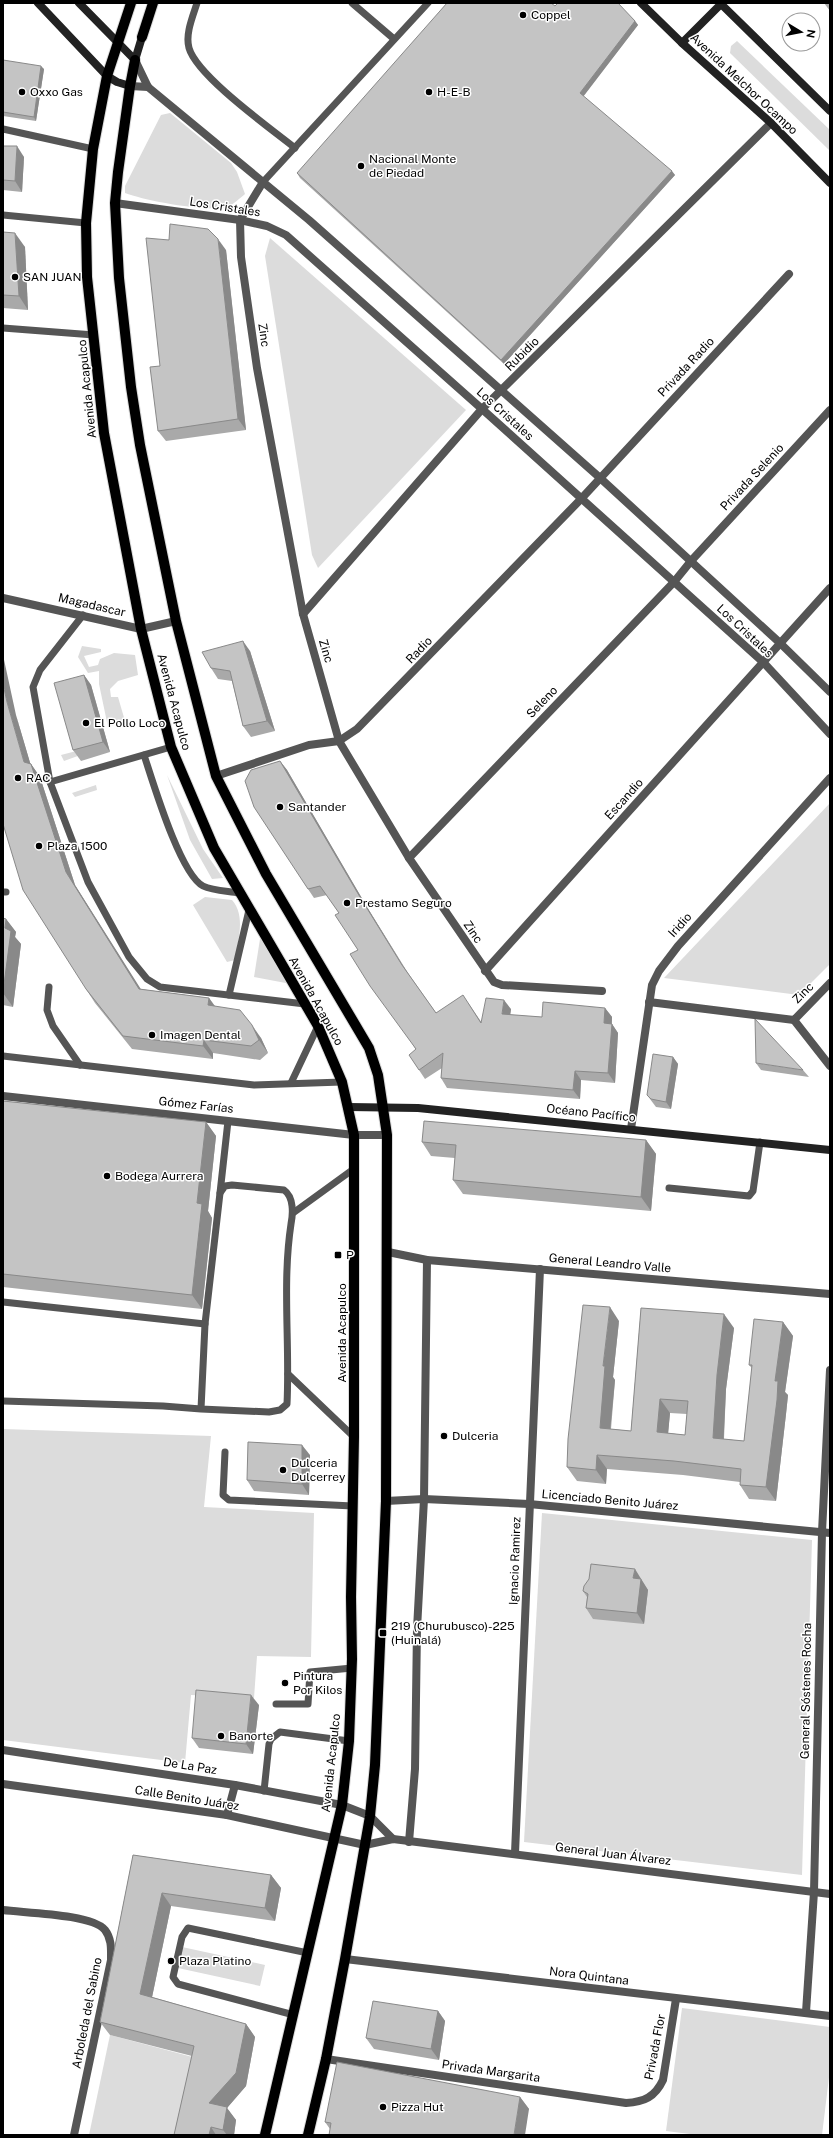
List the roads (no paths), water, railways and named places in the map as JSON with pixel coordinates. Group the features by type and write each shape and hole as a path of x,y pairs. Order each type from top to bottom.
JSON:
{"main road":[{"name":"Avenida Acapulco","path":"131,3 119,44 107,76 93,149 86,223 87,277 104,433 141,629 171,747 214,848 318,1026 342,1082 354,1135 354,1438 351,1597 352,1668 349,1741 342,1805 265,2135"},
{"name":"Avenida Acapulco","path":"142,37 153,3"},
{"name":"Avenida Acapulco","path":"135,60 118,172 116,203 119,278 131,387 156,527 176,621 216,776 266,874 369,1048 378,1075 384,1106 387,1135 388,1252 386,1500 378,1725 370,1816 326,2059 308,2135"}],"street":[{"path":"38,3 107,76 130,86 148,87"},
{"path":"79,3 135,60"},
{"name":"Avenida Melchor Ocampo","path":"642,3 682,43 771,123 830,183"},
{"path":"682,43 720,4 830,111"},
{"name":"Avenida Acapulco","path":"135,60 142,37"},
{"name":"Los Cristales","path":"135,60 148,87 309,220 600,477 780,643 830,692"},
{"name":"Rubidio","path":"303,614 482,409 771,123"},
{"path":"240,220 263,182"},
{"name":"Los Cristales","path":"116,203 240,220 267,226 286,236 482,409 762,662 830,734"},
{"name":"Zinc","path":"240,220 241,258 257,368 303,614 339,741 409,858 485,971 494,982 502,986 602,991"},
{"name":"Privada Radio","path":"600,477 789,274"},
{"name":"Privada Selenio","path":"691,561 830,410"},
{"name":"Radio","path":"216,776 309,745 339,741 357,729 371,717 600,477"},
{"name":"Seleno","path":"409,858 674,582 691,561"},
{"name":"Escandio","path":"485,971 830,588"},
{"name":"Magadascar","path":"3,598 141,629 176,621"},
{"name":"Iridio","path":"631,1129 652,985 659,971 678,946 830,778"},
{"name":"Zinc","path":"649,1002 794,1020 830,983"},
{"path":"794,1020 830,1066"},
{"name":"Gómez Farías","path":"3,1096 354,1135 387,1135"},
{"name":"Océano Pacífico","path":"348,1107 384,1106 631,1129 830,1150"},
{"name":"General Leandro Valle","path":"388,1252 427,1260 830,1294"},
{"path":"409,1842 415,1769 417,1628 424,1499 427,1260"},
{"name":"Ignacio Ramirez","path":"515,1853 540,1269"},
{"name":"General Sóstenes Rocha","path":"806,2012 814,1892 830,1370"},
{"name":"Licenciado Benito Juárez","path":"386,1500 424,1499 529,1504 826,1532"},
{"name":"De La Paz","path":"3,1750 235,1785 342,1805 370,1816"},
{"name":"Calle Benito Juárez","path":"3,1784 227,1815 365,1845"},
{"path":"227,1815 235,1785"},
{"path":"370,1816 393,1839"},
{"name":"General Juan Álvarez","path":"365,1845 393,1839 515,1853 830,1894"},
{"name":"Arboleda del Sabino","path":"3,1910 81,1919 96,1923 106,1930 111,1943 111,1960 74,2135"},
{"name":"Nora Quintana","path":"345,1959 830,2016"},
{"name":"Privada Flor","path":"650,2097 659,2089 663,2080 676,1999"},
{"name":"Privada Margarita","path":"326,2059 626,2103 638,2102 650,2097"}],"lane":[{"path":"197,3 188,40 188,48 194,60 206,76 294,148"},
{"path":"352,3 394,40"},
{"path":"263,182 428,3"},
{"path":"3,129 93,149"},
{"path":"3,215 86,223"},
{"path":"3,328 94,335"},
{"path":"84,615 40,670 33,687 50,782 88,882 130,957 147,979 160,987 305,1004"},
{"path":"50,782 171,747"},
{"path":"144,755 180,853 194,877 202,886 239,893"},
{"path":"229,995 249,910"},
{"path":"49,988 47,1010 53,1026 80,1065"},
{"path":"292,1083 318,1026"},
{"path":"3,1056 254,1085 342,1082"},
{"path":"201,1408 205,1324 228,1121"},
{"path":"669,1188 749,1196 753,1192 760,1142"},
{"path":"293,1213 355,1168"},
{"path":"3,1402 162,1406 269,1412 280,1410 287,1404 288,1284 293,1213 290,1196 284,1190 232,1185 225,1186 220,1193"},
{"path":"3,1302 205,1324"},
{"path":"288,1374 354,1438"},
{"path":"225,1452 223,1495 228,1500 353,1506"},
{"path":"276,1704 308,1704 310,1672 352,1668"},
{"path":"264,1791 269,1744 271,1738 280,1732 349,1741"},
{"path":"294,2014 178,1984 173,1977 182,1936 188,1928 308,1953"}],"place":[{"name":"Coppel","path":"523,15"},
{"name":"Oxxo Gas","path":"22,92"},
{"name":"H-E-B","path":"429,92"},
{"name":"Nacional Monte de Piedad","path":"361,166"},
{"name":"SAN JUAN","path":"15,277"},
{"name":"El Pollo Loco","path":"86,723"},
{"name":"RAC","path":"18,778"},
{"name":"Santander","path":"280,807"},
{"name":"Plaza 1500","path":"39,846"},
{"name":"Prestamo Seguro","path":"347,903"},
{"name":"Imagen Dental","path":"152,1035"},
{"name":"Bodega Aurrera","path":"107,1176"},
{"name":"P","path":"338,1255"},
{"name":"Dulceria","path":"444,1436"},
{"name":"Dulceria Dulcerrey","path":"283,1470"},
{"name":"219 (Churubusco)-225 (Huinalá)","path":"383,1633"},
{"name":"Pintura Por Kilos","path":"285,1683"},
{"name":"Banorte","path":"221,1736"},
{"name":"Plaza Platino","path":"171,1961"},
{"name":"Pizza Hut","path":"383,2107"}]}
